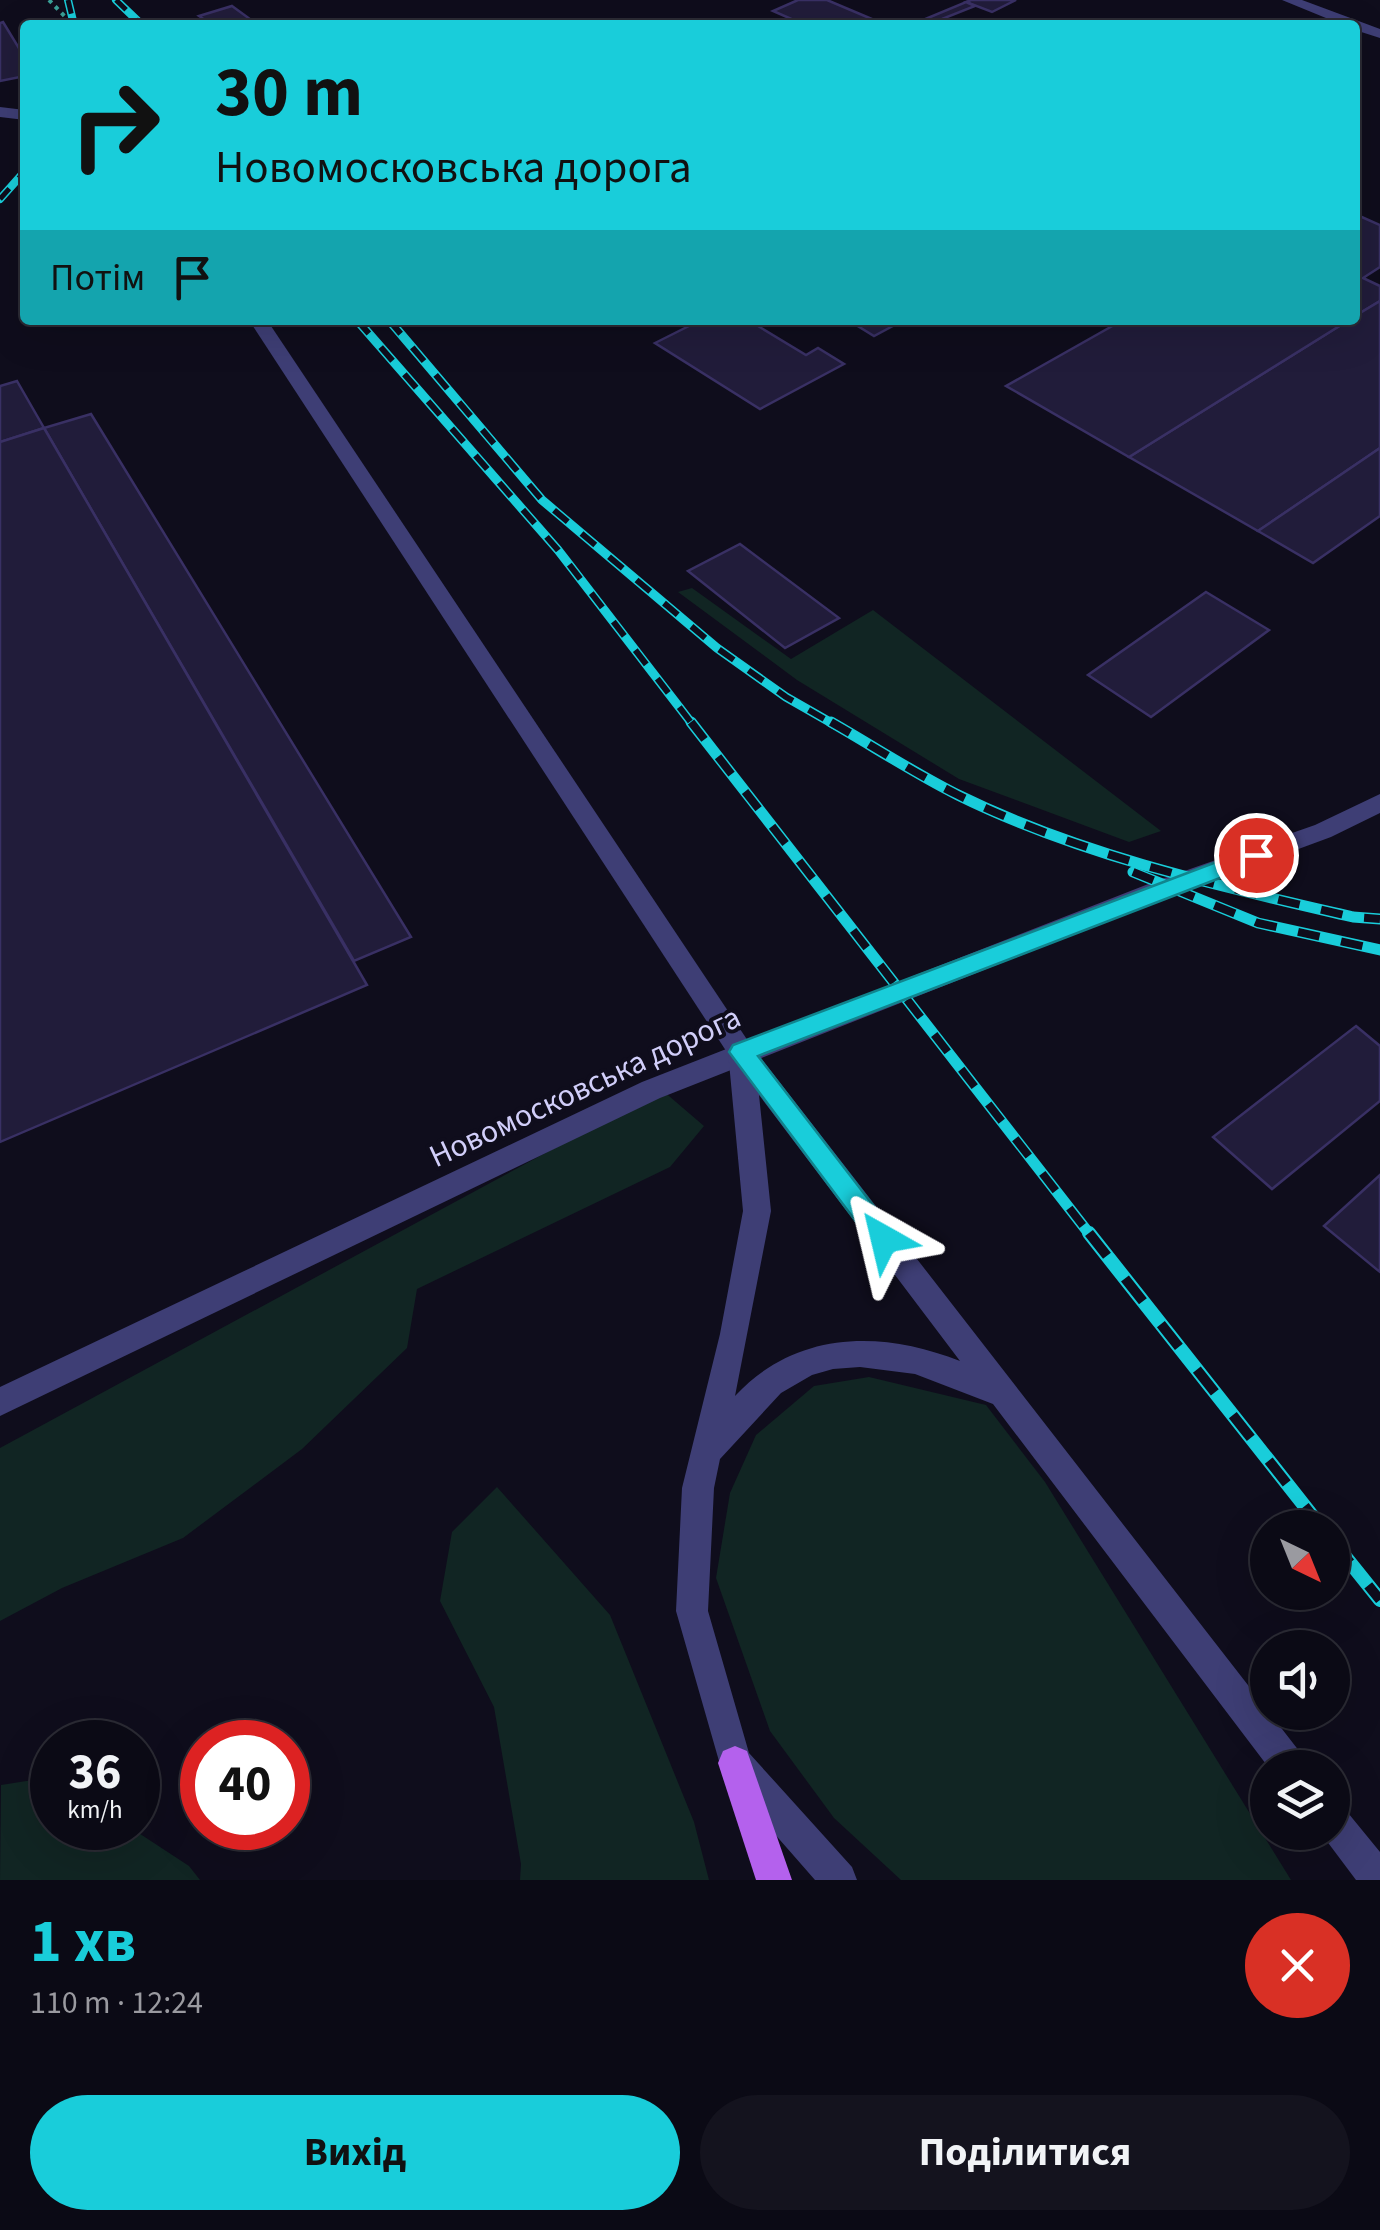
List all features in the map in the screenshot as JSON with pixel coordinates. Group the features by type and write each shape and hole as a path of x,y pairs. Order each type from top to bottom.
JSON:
{"main road":[{"path":"735,1763 774,1880"}],"street":[{"path":"1288,0 1342,20"},
{"path":"261,325 741,1052 1278,1750"},
{"name":"Новомосковська дорога","path":"0,1402 652,1090 741,1052 1323,831 1380,804"},
{"path":"741,1052 758,1211 735,1334 698,1488 692,1611 735,1763 839,1880"},
{"path":"707,1454 742,1411 780,1376 823,1358 874,1352 910,1358 952,1369 1002,1395"},
{"path":"1350,1843 1379,1880"}],"path":[{"path":"48,0 68,20"}],"green space":[{"path":"692,588 791,659 873,610 1161,831 1129,842 959,779 797,680 678,592"},
{"path":"662,1090 704,1126 670,1167 417,1289 407,1348 302,1449 183,1538 62,1588 0,1621 0,1448"},
{"path":"869,1377 986,1405 1045,1482 1250,1814 1250,1850 1272,1850 1291,1880 901,1880 834,1818 770,1731 716,1578 730,1493 756,1435 814,1386"},
{"path":"497,1487 610,1615 694,1822 709,1880 520,1880 521,1864 494,1707 440,1601 452,1532"},
{"path":"30,1780 30,1850 160,1847 189,1866 200,1880 0,1880 1,1785"}],"building":[{"path":"798,0 827,0 874,20 794,20 773,11"},
{"path":"1016,0 992,12 966,2"},
{"path":"966,2 975,6 940,20 923,20"},
{"path":"232,6 251,20 205,20 199,16"},
{"path":"3,22 20,50 20,77 0,81"},
{"path":"1360,216 1380,225 1380,267 1363,278 1380,286 1380,301 1360,313"},
{"path":"1380,301 1380,448 1258,531 1129,457 1341,325 1360,325 1360,313"},
{"path":"691,325 756,325 806,355 818,348 844,364 760,409 655,343"},
{"path":"856,325 895,325 874,336"},
{"path":"1114,325 1341,325 1129,457 1006,386"},
{"path":"17,381 44,428 0,442 0,386"},
{"path":"91,414 411,937 354,961 44,428"},
{"path":"44,428 367,985 0,1142 0,442"},
{"path":"1380,448 1380,516 1313,563 1258,531"},
{"path":"740,544 839,618 785,648 688,571"},
{"path":"1206,592 1269,630 1151,717 1088,675"},
{"path":"1356,1026 1380,1046 1380,1101 1272,1189 1213,1137"},
{"path":"1380,1175 1380,1272 1324,1226"}],"railway":[{"path":"68,0 73,20"},
{"path":"116,0 137,20"},
{"path":"0,199 20,177"},
{"path":"361,325 558,550 693,725"},
{"path":"393,325 542,500 717,648 786,697 835,725"},
{"path":"691,722 1091,1236"},
{"path":"831,722 958,795 1053,835 1202,881 1353,917 1380,919"},
{"path":"1133,872 1258,923 1380,950"},
{"path":"1089,1233 1308,1510"},
{"path":"1350,1562 1380,1600"}],"route":[{"path":"884,1239 741,1052 1256,855"}]}
